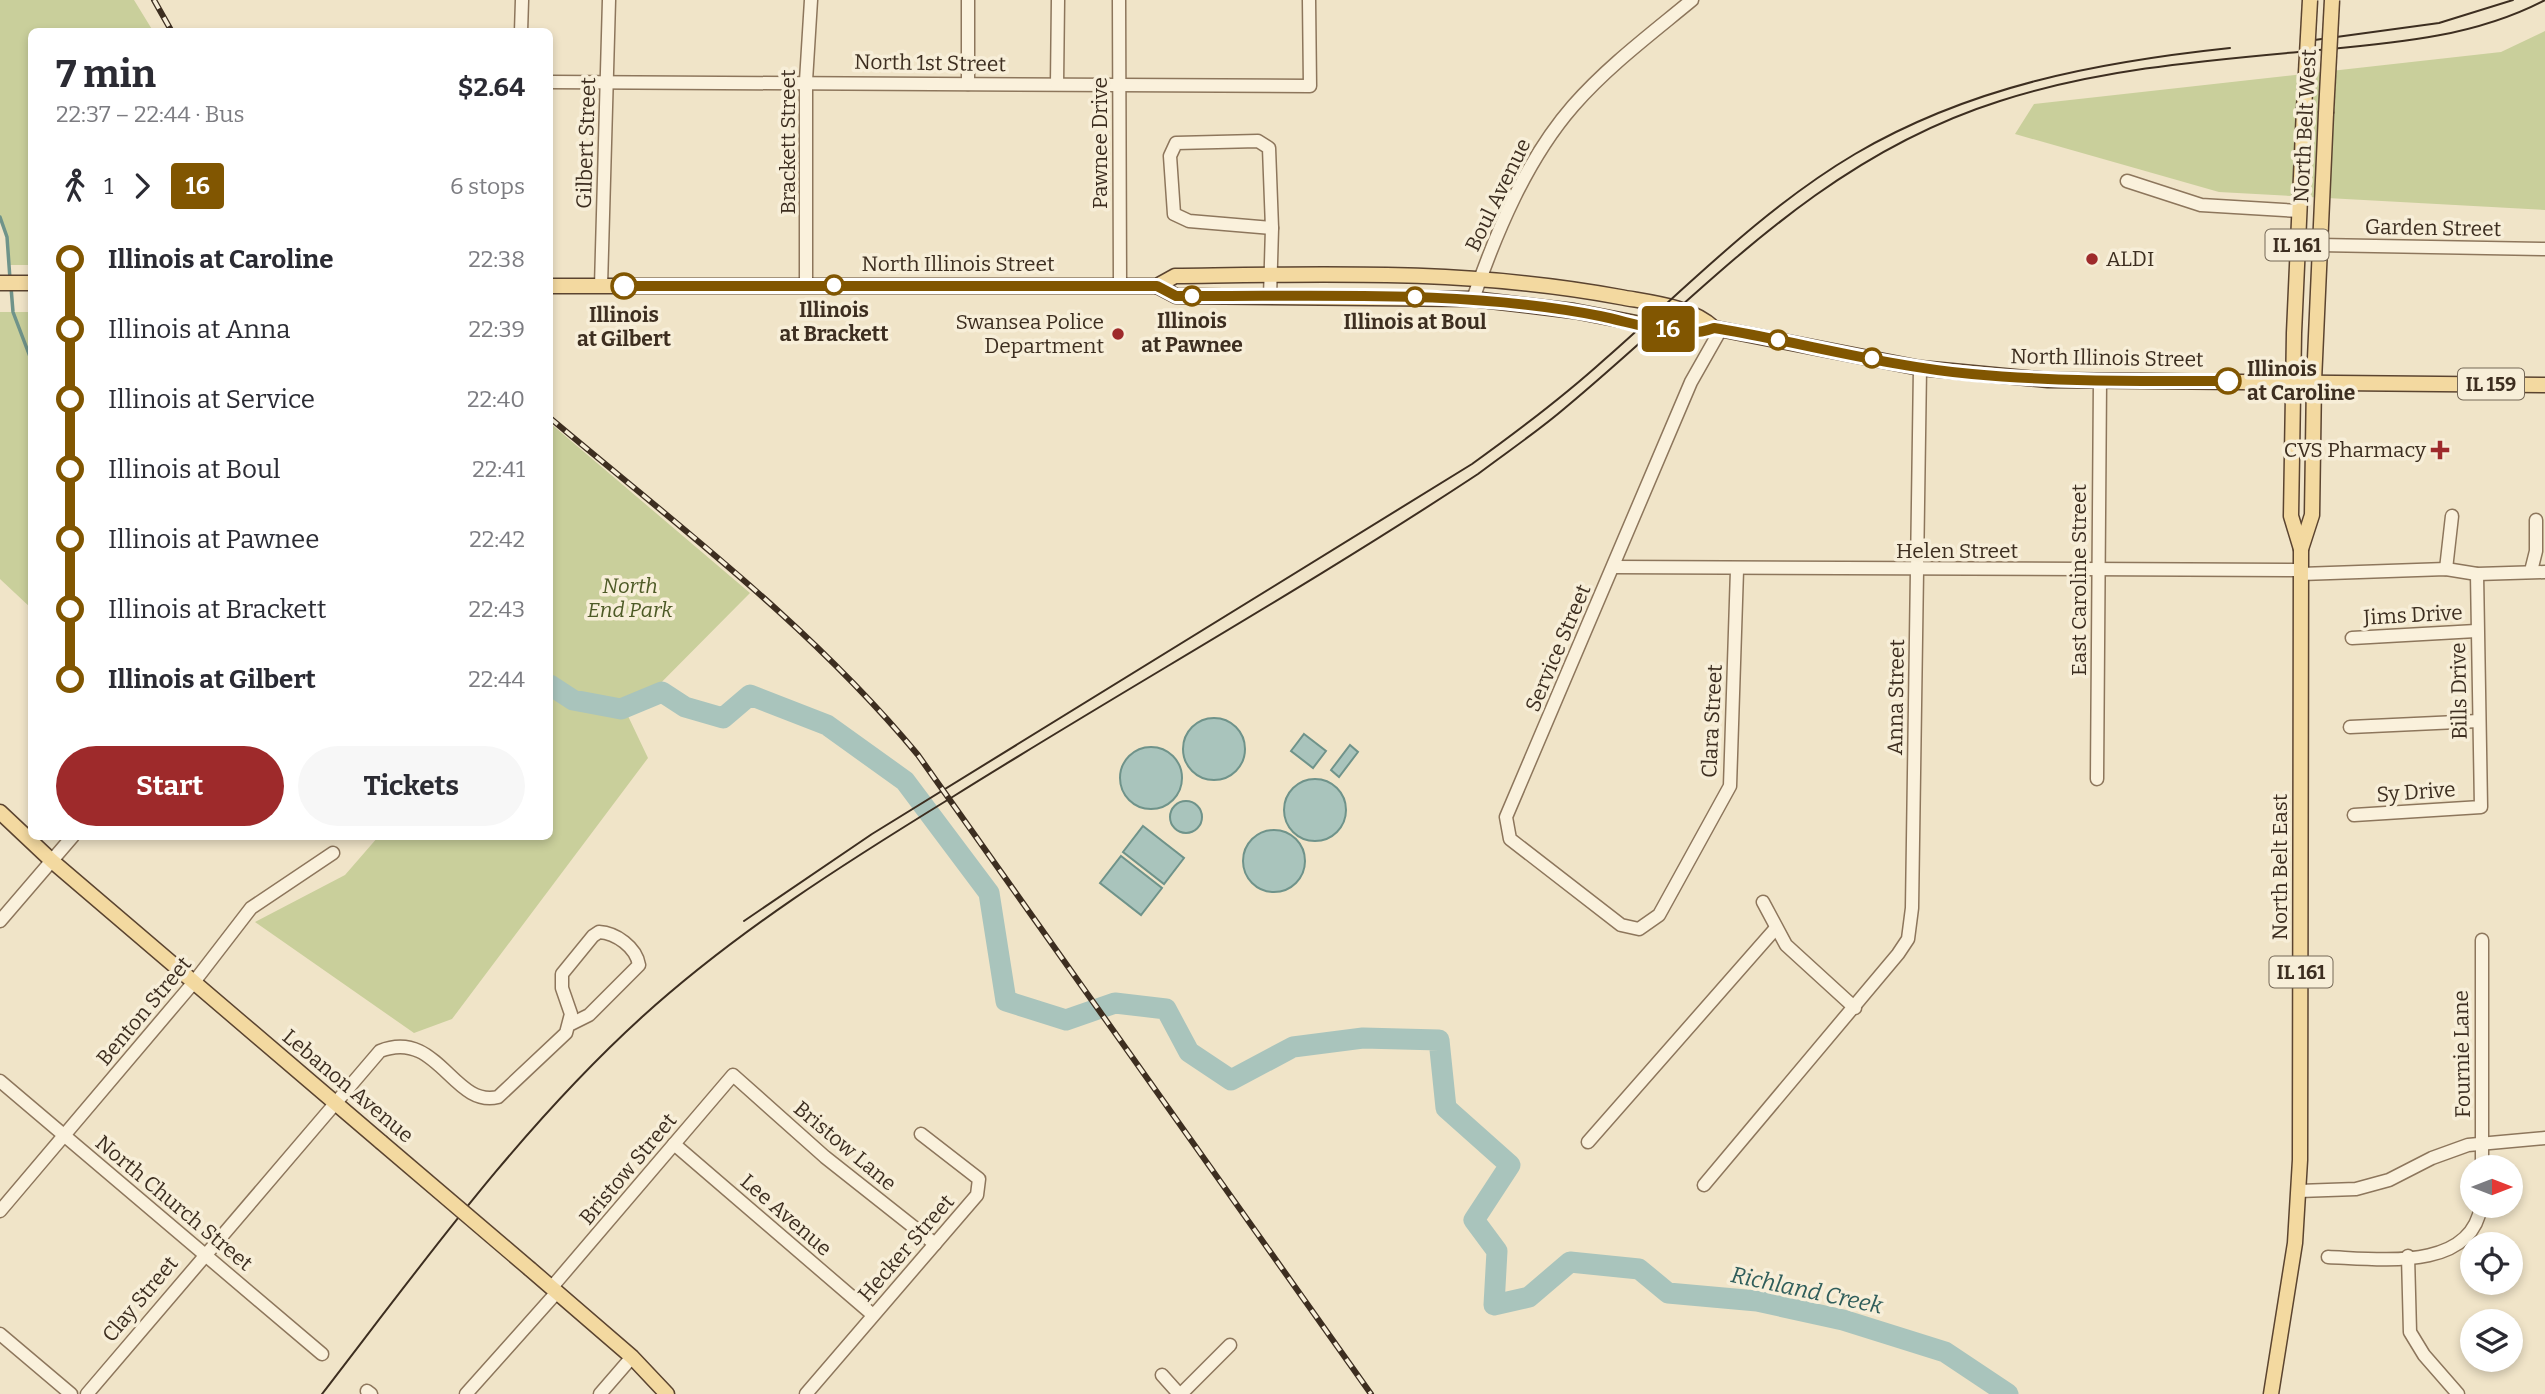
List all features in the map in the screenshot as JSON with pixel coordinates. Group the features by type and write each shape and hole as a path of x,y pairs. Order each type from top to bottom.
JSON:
{"main road":[{"name":"North Belt West","path":"2293,381 2311,0"},
{"name":"North Belt West","path":"2314,381 2332,0"},
{"name":"North Illinois Street","path":"1157,286 1175,276 1481,276 1576,288 1693,312 1718,328"},
{"path":"0,283 28,283"},
{"name":"North Illinois Street","path":"553,286 1120,285 1157,286 1176,296 1473,299 1574,311 1688,333 1718,328 1920,368 2012,377 2100,381 2545,385"},
{"name":"North Belt East","path":"2272,1394 2281,1348 2299,1191 2301,549 2291,516 2293,381"},
{"name":"North Belt East","path":"2301,549 2312,515 2314,381"},
{"name":"Lebanon Avenue","path":"0,812 28,838"},
{"name":"Lebanon Avenue","path":"30,840 632,1357 667,1394"}],"street":[{"path":"521,28 522,0"},
{"name":"Gilbert Street","path":"601,286 609,0"},
{"name":"Brackett Street","path":"806,285 806,81 811,0"},
{"path":"968,0 968,84"},
{"path":"1057,84 1058,0"},
{"name":"Pawnee Drive","path":"1119,0 1120,285"},
{"name":"North 1st Street","path":"553,82 806,81 1310,86 1309,0"},
{"name":"Boul Avenue","path":"1473,299 1534,161 1564,116 1603,75 1692,0"},
{"path":"1270,297 1272,228 1269,148 1258,141 1176,143 1170,156 1174,214 1189,221 1272,228"},
{"path":"2127,181 2201,205 2299,211"},
{"name":"Garden Street","path":"2319,246 2545,249"},
{"name":"Service Street","path":"1639,929 1621,925 1510,839 1506,817 1692,382 1718,328"},
{"name":"Anna Street","path":"1704,1185 1855,1008 1908,939 1912,895 1920,368"},
{"name":"East Caroline Street","path":"2097,779 2100,381"},
{"path":"2446,569 2452,516"},
{"path":"2531,571 2536,551 2536,520"},
{"name":"Helen Street","path":"1614,567 1737,570 2301,572 2446,569 2477,574 2545,572"},
{"name":"Clara Street","path":"1639,929 1659,915 1730,786 1737,570"},
{"name":"Bills Drive","path":"2477,574 2481,807"},
{"name":"Jims Drive","path":"2352,638 2476,631"},
{"path":"2350,727 2479,722"},
{"name":"Sy Drive","path":"2354,815 2481,807"},
{"path":"0,921 70,840"},
{"name":"Benton Street","path":"0,1211 194,982 251,908 332,853"},
{"path":"1762,902 1786,945 1855,1008"},
{"path":"1588,1142 1776,928"},
{"path":"599,932 617,936 633,952 639,965 589,1015 571,1024 562,974 593,936 599,932"},
{"name":"Fournie Lane","path":"2482,940 2482,1155"},
{"name":"Clay Street","path":"87,1394 204,1253 380,1051 401,1046 421,1049 474,1094 488,1099 498,1097 566,1033 571,1024"},
{"name":"Bristow Street","path":"466,1394 733,1074"},
{"name":"Bristow Lane","path":"733,1074 825,1157 935,1244"},
{"name":"North Church Street","path":"0,1081 322,1354"},
{"name":"Hecker Street","path":"806,1394 977,1195 979,1179 921,1134"},
{"path":"2299,1191 2336,1191 2371,1186 2453,1149 2482,1141 2545,1138"},
{"name":"Lee Avenue","path":"674,1144 873,1315"},
{"path":"2328,1257 2434,1255 2457,1246 2476,1224 2478,1218"},
{"path":"2408,1256 2410,1332 2424,1355 2458,1394"},
{"path":"0,1334 71,1394"},
{"path":"1162,1375 1180,1394 1230,1345"},
{"path":"600,1394 632,1357"}],"green space":[{"path":"0,0 134,0 151,28 28,28 28,265 9,265 7,237 0,217"},
{"path":"2545,31 2545,210 2219,192 2015,134 2034,104 2501,52"},
{"path":"0,312 28,312 28,605 0,579"},
{"name":"North End Park","path":"553,426 750,593 628,716 648,758 452,1019 414,1033 255,922 345,875 375,840 553,840"}],"water":[{"path":"1214,718 1236,727 1245,749 1236,771 1214,780 1192,771 1183,749 1192,727"},
{"path":"1304,734 1326,751 1313,768 1291,751"},
{"path":"1350,745 1358,752 1339,777 1331,770"},
{"path":"1151,747 1173,756 1182,778 1173,800 1151,809 1129,800 1120,778 1129,756"},
{"path":"1315,779 1337,788 1346,810 1337,832 1315,841 1293,832 1284,810 1293,788"},
{"path":"1186,801 1197,806 1202,817 1197,828 1186,833 1175,828 1170,817 1175,806"},
{"path":"1143,826 1184,858 1164,884 1123,852"},
{"path":"1274,830 1296,839 1305,861 1296,883 1274,892 1252,883 1243,861 1252,839"},
{"path":"1121,856 1162,888 1141,915 1100,883"}],"waterway":[{"name":"Richland Creek","path":"0,217 7,237 10,279"},
{"name":"Richland Creek","path":"11,287 13,312 28,351"},
{"name":"Richland Creek","path":"553,687 573,700 621,709 662,692 685,707 723,718 750,695 827,725 905,781 989,893 1006,1001 1066,1020 1115,1003 1166,1009 1189,1052 1231,1080 1293,1047 1363,1038 1439,1040 1446,1108 1510,1165 1474,1220 1497,1251 1494,1305 1529,1297 1570,1262 1639,1269 1668,1293 1757,1301 1843,1320 1945,1352 2008,1394"}],"tram line":[{"path":"2307,41 2439,23 2513,0"},
{"path":"322,1394 513,1151 597,1060 678,986 793,899 873,847 1348,557 1478,474 1565,408 1767,232 1819,193 1875,157 1935,126 2036,90 2110,74 2186,63 2424,38 2486,24 2545,0"},
{"path":"744,921 872,834 1472,464 1573,387 1756,224 1855,154 1899,130 1990,94 2084,70 2230,48"}],"railway":[{"path":"154,0 170,28"},
{"path":"553,420 788,620 877,708 918,755 1371,1394"}],"bus line":[{"name":"16","path":"624,286 1157,286 1176,296 1401,296 1473,299 1574,311 1688,333 1714,328 1920,368 1971,374 2118,382 2228,381"}],"place":[{"name":"ALDI","path":"2092,259"},
{"name":"Illinois at Brackett","path":"834,285"},
{"name":"Illinois at Gilbert","path":"624,286"},
{"name":"Illinois at Pawnee","path":"1192,296"},
{"name":"Illinois at Boul","path":"1415,297"},
{"name":"Swansea Police Department","path":"1118,334"},
{"name":"Illinois at Caroline","path":"2228,381"},
{"name":"CVS Pharmacy","path":"2440,450"}]}
